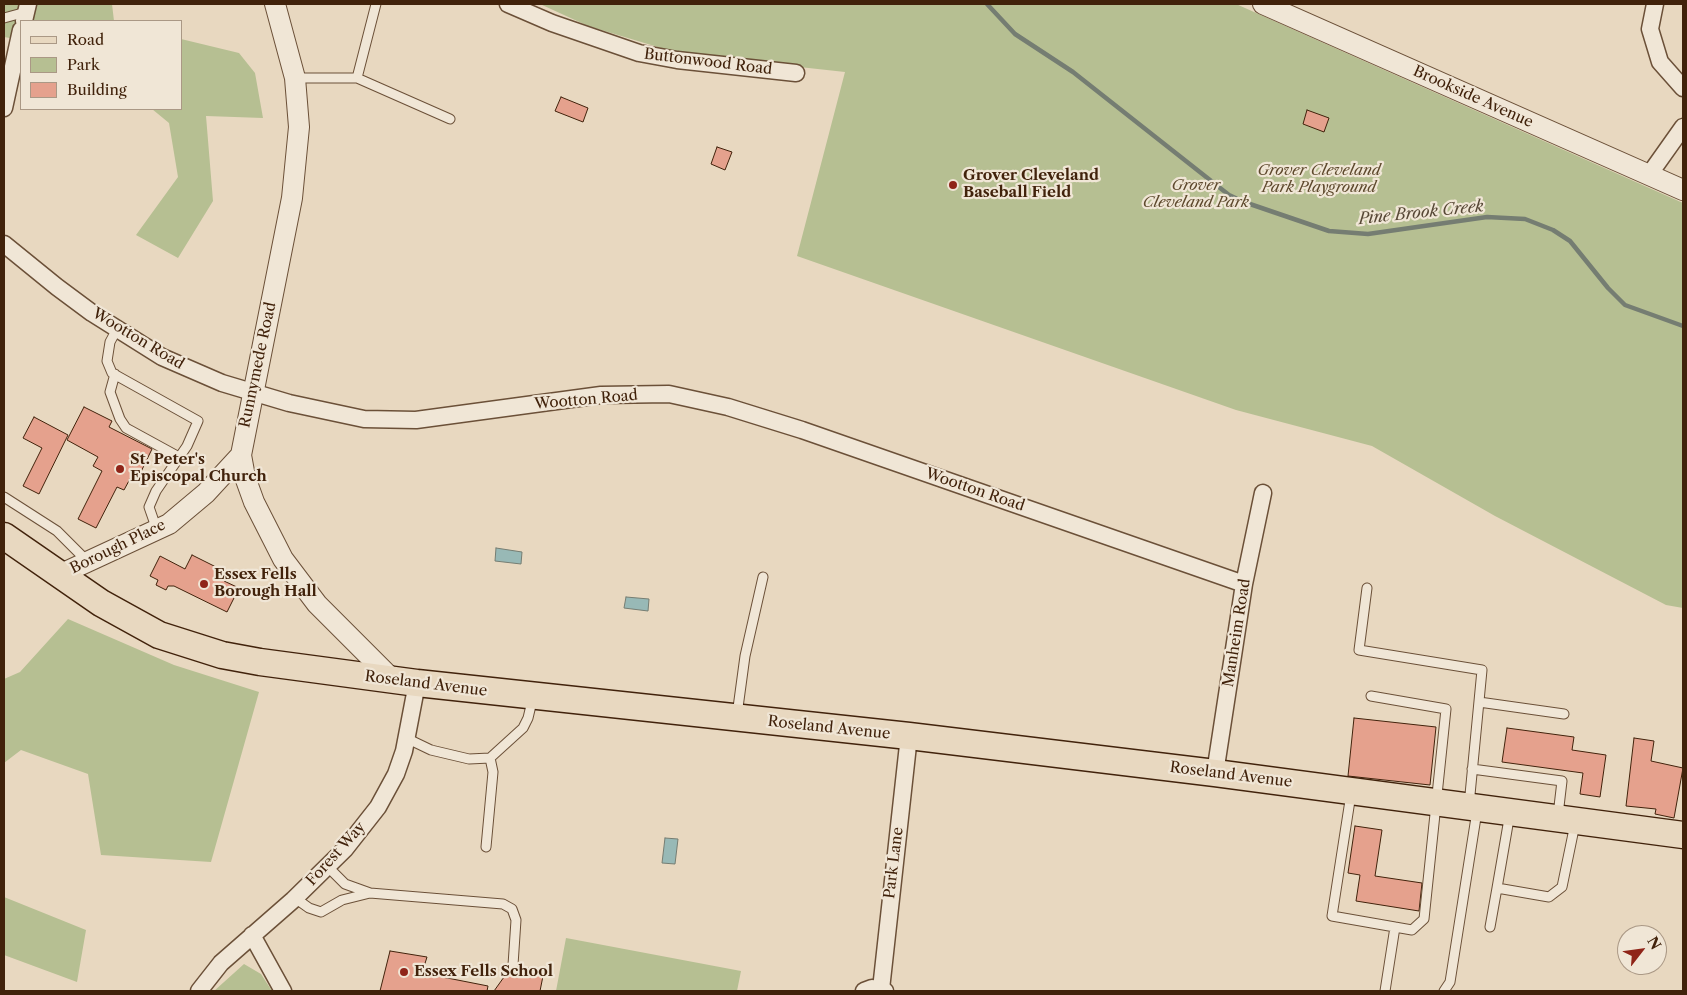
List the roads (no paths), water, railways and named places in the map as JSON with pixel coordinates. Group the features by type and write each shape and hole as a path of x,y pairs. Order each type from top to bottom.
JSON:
{"main road":[{"name":"Roseland Avenue","path":"4,536 59,575 131,621 188,646 222,655 311,671 909,736 1215,773 1683,835"}],"street":[{"name":"Runnymede Road","path":"275,4 295,78 299,127 292,198 241,455 245,478 254,502 283,559 317,604 404,681"},
{"name":"Buttonwood Road","path":"508,4 569,29 638,53 677,60 796,74"},
{"name":"Brookside Avenue","path":"1263,4 1683,190"},
{"path":"1655,4 1650,29 1660,62 1683,88"},
{"path":"4,108 9,59 20,32"},
{"path":"1649,175 1683,127"},
{"name":"Wootton Road","path":"4,244 57,287 117,329 162,357 207,377 289,404 364,419 416,420 601,395 669,394 728,407 802,430 1244,584"},
{"name":"Borough Place","path":"59,575 158,530 187,510 241,455"},
{"name":"Manheim Road","path":"1215,773 1244,584 1263,493"},
{"name":"Forest Way","path":"199,991 221,963 295,898 345,849 378,807 396,774 406,738 404,681"},
{"name":"Park Lane","path":"883,990 909,736"},
{"path":"252,936 284,991"},
{"path":"864,991 872,988 883,990"}],"lane":[{"path":"357,78 376,4"},
{"path":"4,18 26,12"},
{"path":"295,78 357,78 450,118"},
{"path":"117,329 110,342 107,361 112,372 198,421 179,457 156,492 150,507 158,530"},
{"path":"115,374 110,392 120,419 126,428 179,457"},
{"path":"4,497 57,531 89,562"},
{"path":"737,718 744,656 764,577"},
{"path":"1367,588 1359,650 1482,670 1472,769 1473,807 1450,982 1444,991"},
{"path":"406,738 431,750 460,757 469,759 490,758 523,728 528,718 533,696"},
{"path":"1352,791 1332,916 1412,930 1424,919 1436,819 1436,802 1446,709 1371,696"},
{"path":"1479,702 1564,714"},
{"path":"486,847 493,772 490,758"},
{"path":"1472,769 1562,781 1567,820 1562,888 1550,897 1497,888"},
{"path":"1490,927 1510,812"},
{"path":"328,866 345,884 370,893 503,904 512,909 516,920 513,965"},
{"path":"295,898 309,908 320,912 342,900 370,893"},
{"path":"1385,991 1395,928"}],"water":[{"path":"496,548 522,552 521,564 495,561"},
{"path":"626,597 649,599 648,611 624,608"},
{"path":"665,838 678,839 675,864 662,863"}],"waterway":[{"name":"Pine Brook Creek","path":"987,4 1015,34 1073,72 1229,195 1244,202 1329,231 1368,234 1487,217 1525,219 1553,230 1570,241 1608,288 1625,305 1683,326"}],"place":[{"name":"Grover Cleveland Baseball Field","path":"953,185"},
{"name":"St. Peter's Episcopal Church","path":"120,469"},
{"name":"Essex Fells Borough Hall","path":"204,584"},
{"name":"Essex Fells School","path":"404,972"}],"park label":[{"name":"Grover Cleveland Park Playground","path":"1319,180"},
{"name":"Grover Cleveland Park","path":"1196,194"}]}
